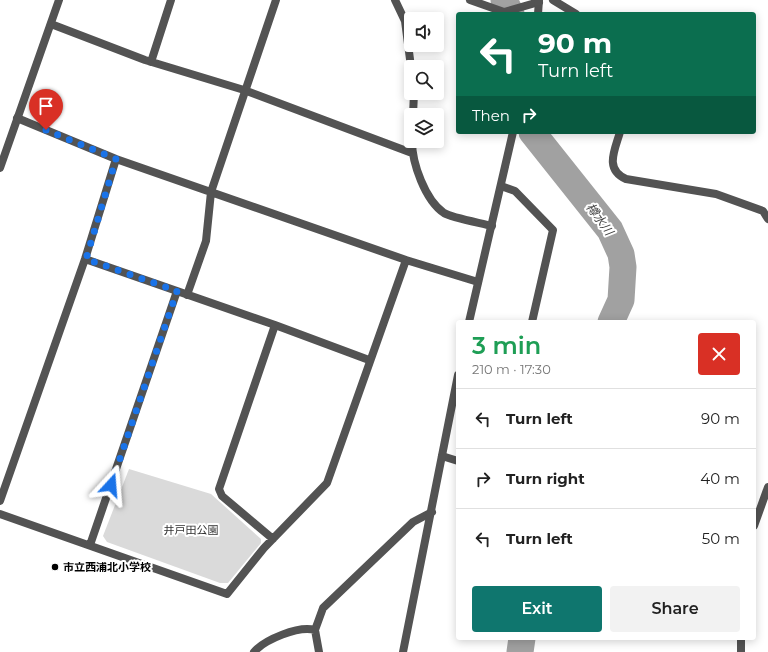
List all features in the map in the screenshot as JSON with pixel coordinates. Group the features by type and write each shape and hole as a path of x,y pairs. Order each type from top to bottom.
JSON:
{"street":[{"path":"0,168 59,0"},
{"path":"151,62 171,0"},
{"path":"188,295 206,241 211,192 244,90 276,0"},
{"path":"395,0 405,21 410,60"},
{"path":"470,0 504,12 539,1 538,12"},
{"path":"553,0 573,12"},
{"path":"51,24 151,62 244,90 412,153"},
{"path":"17,118 116,159 406,260 478,282"},
{"path":"470,320 513,134"},
{"path":"619,134 612,159 613,168 618,176 626,180 716,194 765,210 768,219"},
{"path":"412,148 412,153 428,196 444,213 492,226"},
{"path":"0,501 86,259 116,159"},
{"path":"501,186 515,191 553,230 532,320"},
{"path":"86,259 275,325 369,360"},
{"path":"0,514 227,594 273,539 327,483 369,360 406,260"},
{"path":"90,545 177,291"},
{"path":"273,539 222,496 219,489 275,325"},
{"path":"403,652 456,385"},
{"path":"442,456 456,460"},
{"path":"756,520 768,487"},
{"path":"319,652 314,630 323,608 413,522 432,512"},
{"path":"254,652 273,639 297,629 307,628 314,630"},
{"path":"741,640 741,652"}],"green space":[{"name":"井戸田公園","path":"129,469 211,494 261,539 261,543 228,583 220,583 107,542 103,536"}],"waterway":[{"name":"樽水川","path":"504,0 510,12"},
{"name":"樽水川","path":"534,134 610,230 621,254 623,267 621,300 612,320"},
{"name":"樽水川","path":"520,652 522,640"}],"place":[{"name":"市立西浦北小学校","path":"55,567"}],"route":[{"path":"46,130 116,159 86,259 177,291 111,485"}]}
